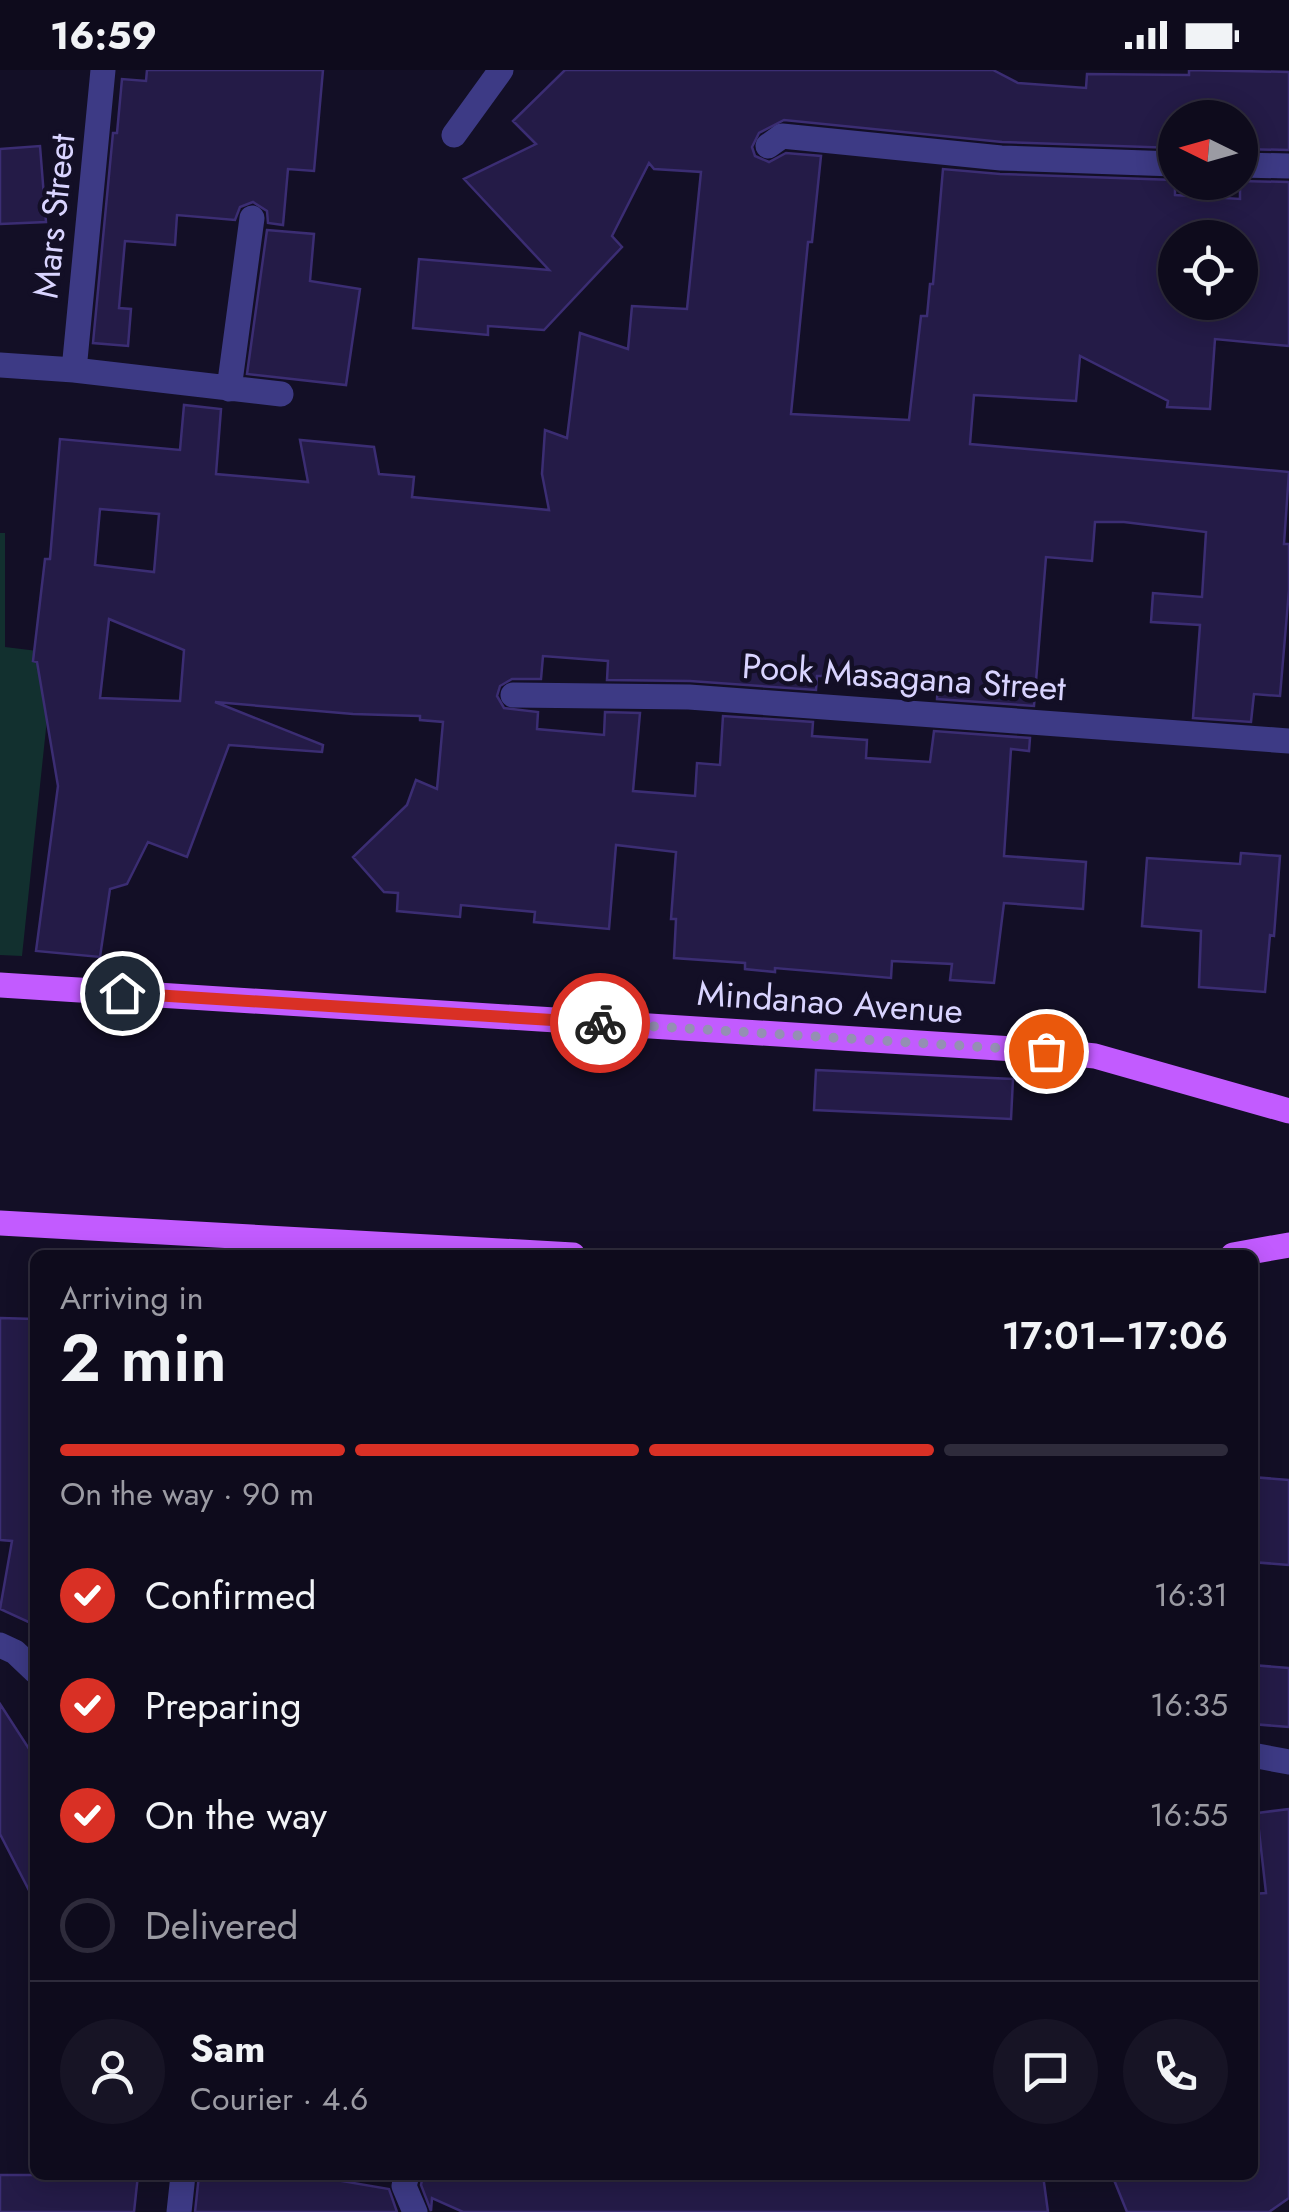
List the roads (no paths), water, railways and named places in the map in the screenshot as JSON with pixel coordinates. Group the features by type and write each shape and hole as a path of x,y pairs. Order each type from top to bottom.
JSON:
{"main road":[{"name":"Mindanao Avenue","path":"0,985 1063,1052 1096,1056 1289,1111"},
{"path":"0,1223 483,1250"},
{"path":"1258,1251 1289,1245"}],"street":[{"name":"Mars Street","path":"74,370 103,70"},
{"path":"454,136 501,70"},
{"path":"768,146 782,136 1001,158 1158,163"},
{"path":"1258,165 1289,166"},
{"path":"229,389 252,218"},
{"path":"0,364 280,394"},
{"name":"Pook Masagana Street","path":"513,696 689,697 1289,740"},
{"path":"0,1645 30,1666"},
{"path":"1258,1756 1289,1762"},
{"path":"179,2212 182,2180"},
{"path":"406,2180 404,2186 415,2212"}]}
